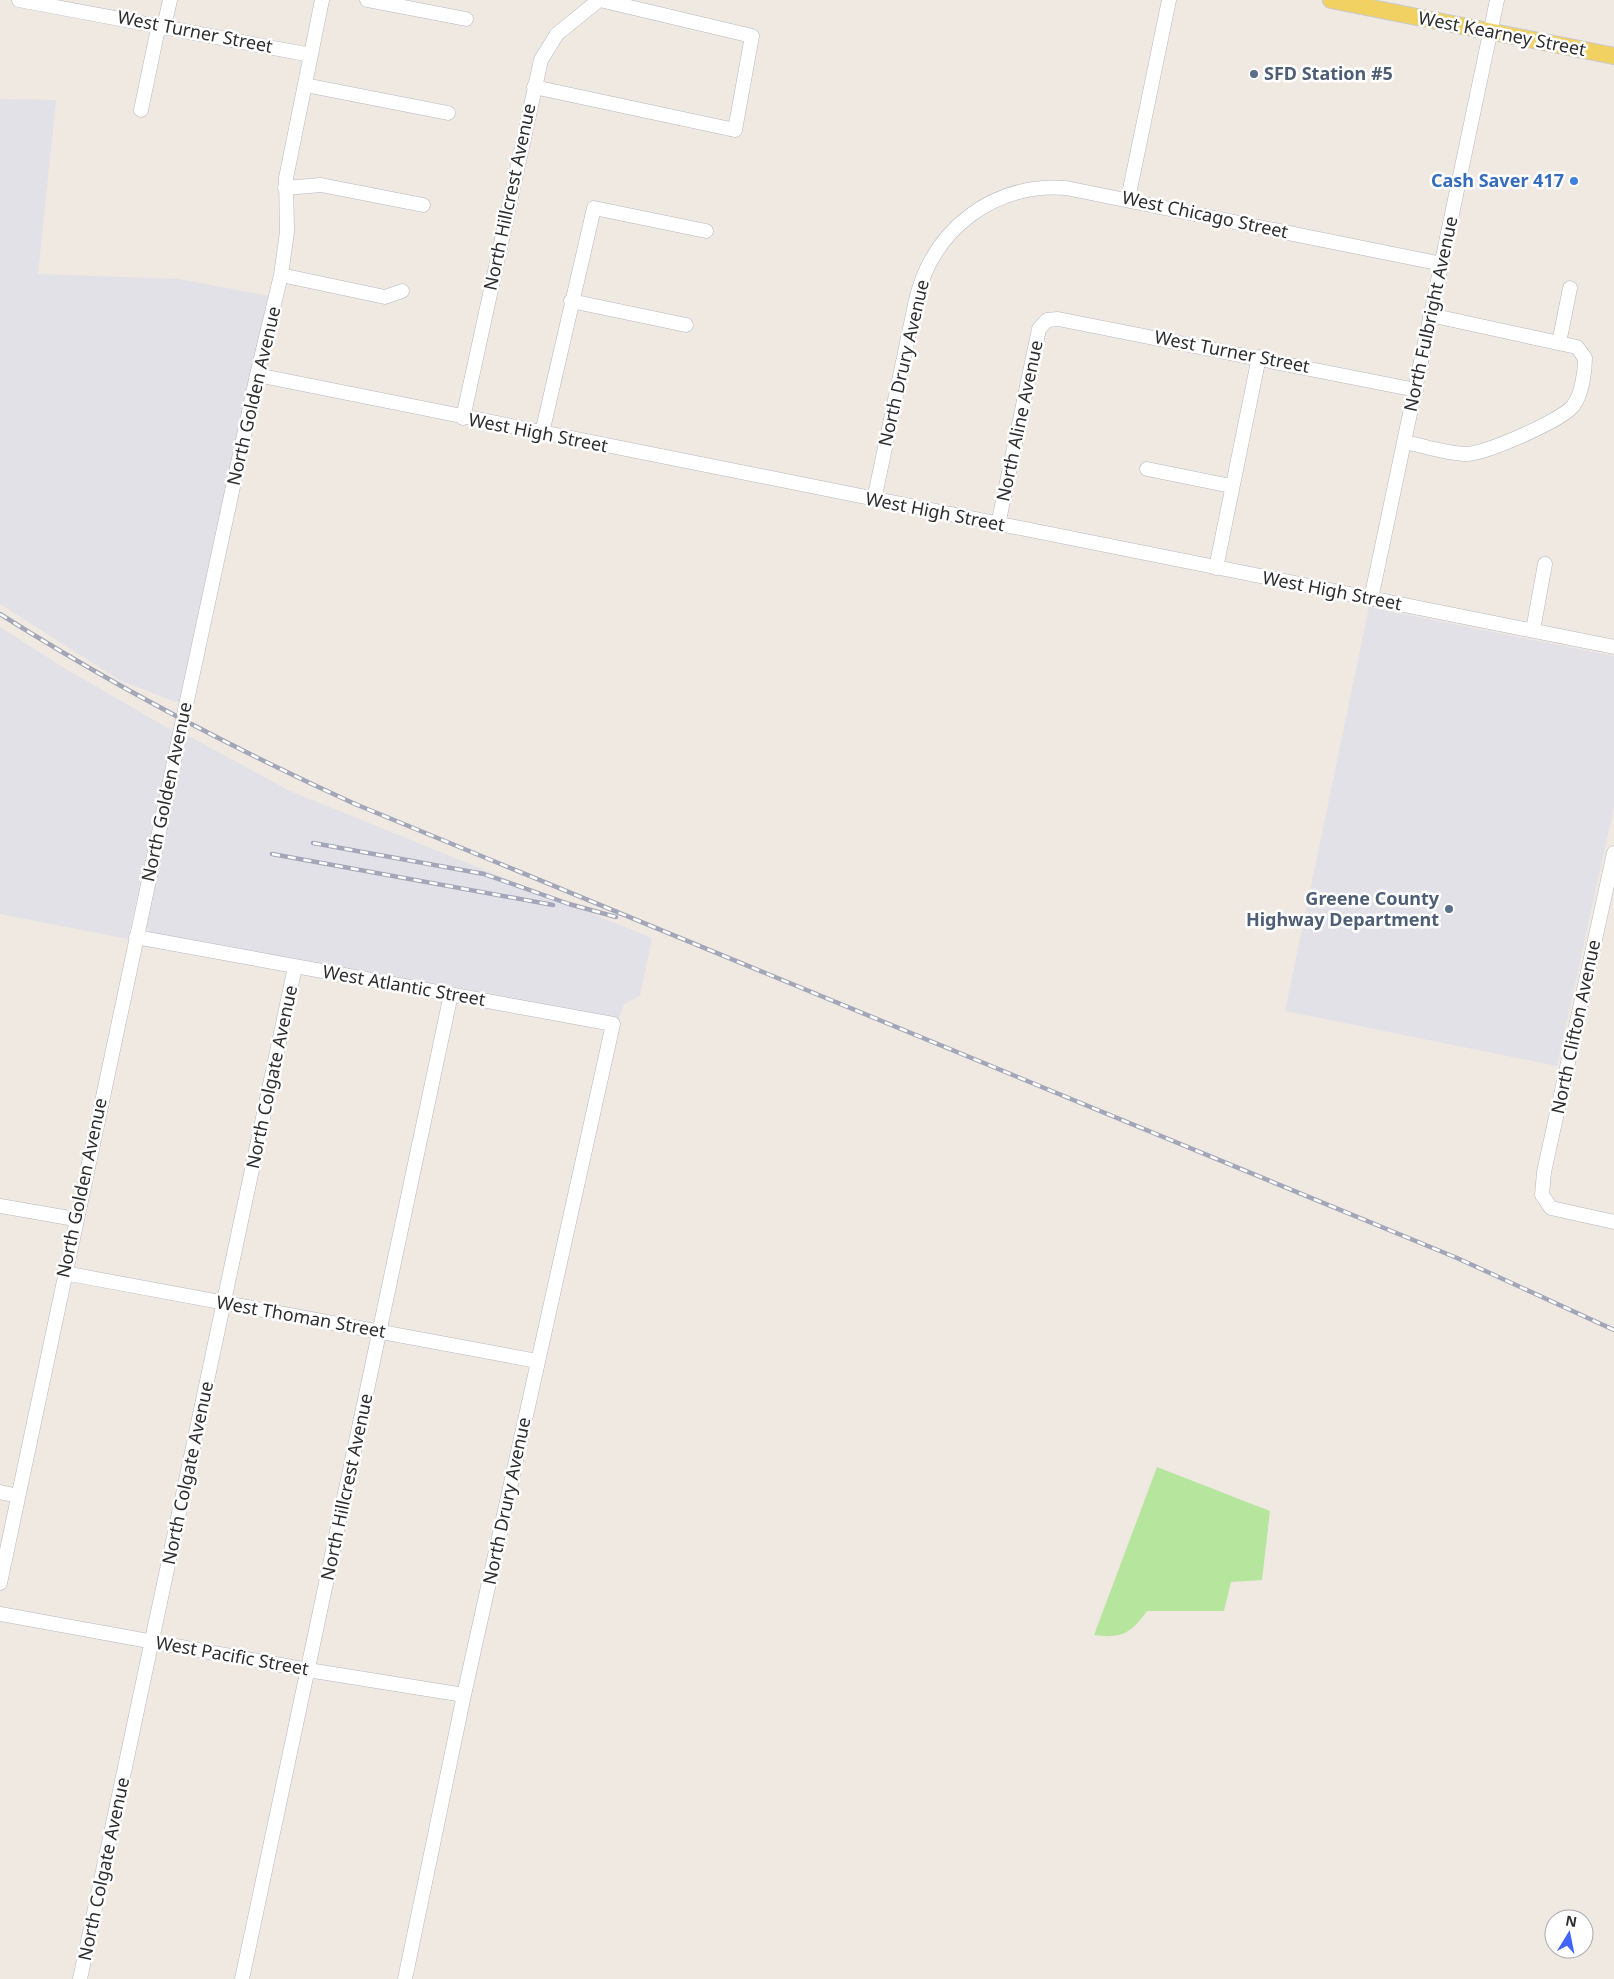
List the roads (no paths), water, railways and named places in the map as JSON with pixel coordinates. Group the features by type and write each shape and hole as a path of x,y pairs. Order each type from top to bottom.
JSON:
{"main road":[{"name":"West Kearney Street","path":"1331,0 1614,56"}],"street":[{"name":"West Turner Street","path":"19,0 311,54"},
{"path":"141,110 157,32 166,18 170,0"},
{"name":"North Golden Avenue","path":"0,1583 75,1220 257,375 281,275 286,232 285,188 322,0"},
{"path":"367,0 466,19"},
{"path":"534,87 734,130 752,36 599,0"},
{"name":"North Hillcrest Avenue","path":"463,418 541,60 552,40 599,0"},
{"path":"1128,199 1168,0"},
{"name":"North Fulbright Avenue","path":"1371,599 1497,0"},
{"path":"305,86 448,113"},
{"path":"285,188 321,185 424,205"},
{"name":"West Chicago Street","path":"972,212 1002,196 1045,187 1066,188 1128,199 1442,264"},
{"path":"542,433 594,208 706,231"},
{"name":"North Drury Avenue","path":"874,500 922,278 931,258 943,240 972,212"},
{"path":"281,275 386,297 402,291"},
{"path":"1559,344 1570,288"},
{"path":"571,301 686,325"},
{"path":"1405,442 1465,454 1479,453 1493,449 1565,414 1578,396 1585,360 1579,348 1430,315"},
{"name":"West Turner Street","path":"1047,320 1058,319 1259,357 1416,390"},
{"name":"North Aline Avenue","path":"998,525 1039,329 1047,320"},
{"path":"1216,568 1231,486 1259,357"},
{"name":"West High Street","path":"257,375 463,418 1614,647"},
{"path":"1147,469 1231,486"},
{"path":"1533,630 1545,564"},
{"name":"North Clifton Avenue","path":"1614,853 1544,1172 1542,1195 1550,1208 1614,1222"},
{"name":"West Atlantic Street","path":"136,937 613,1024"},
{"name":"North Colgate Avenue","path":"80,1979 295,967"},
{"name":"North Hillcrest Avenue","path":"242,1979 451,994"},
{"name":"North Drury Avenue","path":"405,1979 464,1695 613,1024"},
{"path":"0,1206 75,1220"},
{"name":"West Thoman Street","path":"64,1273 538,1360"},
{"path":"0,1492 18,1496"},
{"name":"West Pacific Street","path":"0,1614 308,1670 464,1695"}],"railway":[{"path":"0,614 86,666 174,715 264,761 355,804 1457,1258 1614,1330"},
{"path":"313,843 484,874 569,904 616,917"},
{"path":"272,854 553,905"}],"place":[{"name":"SFD Station #5","path":"1254,74"},
{"name":"Cash Saver 417","path":"1574,181"},
{"name":"Greene County Highway Department","path":"1449,909"}]}
